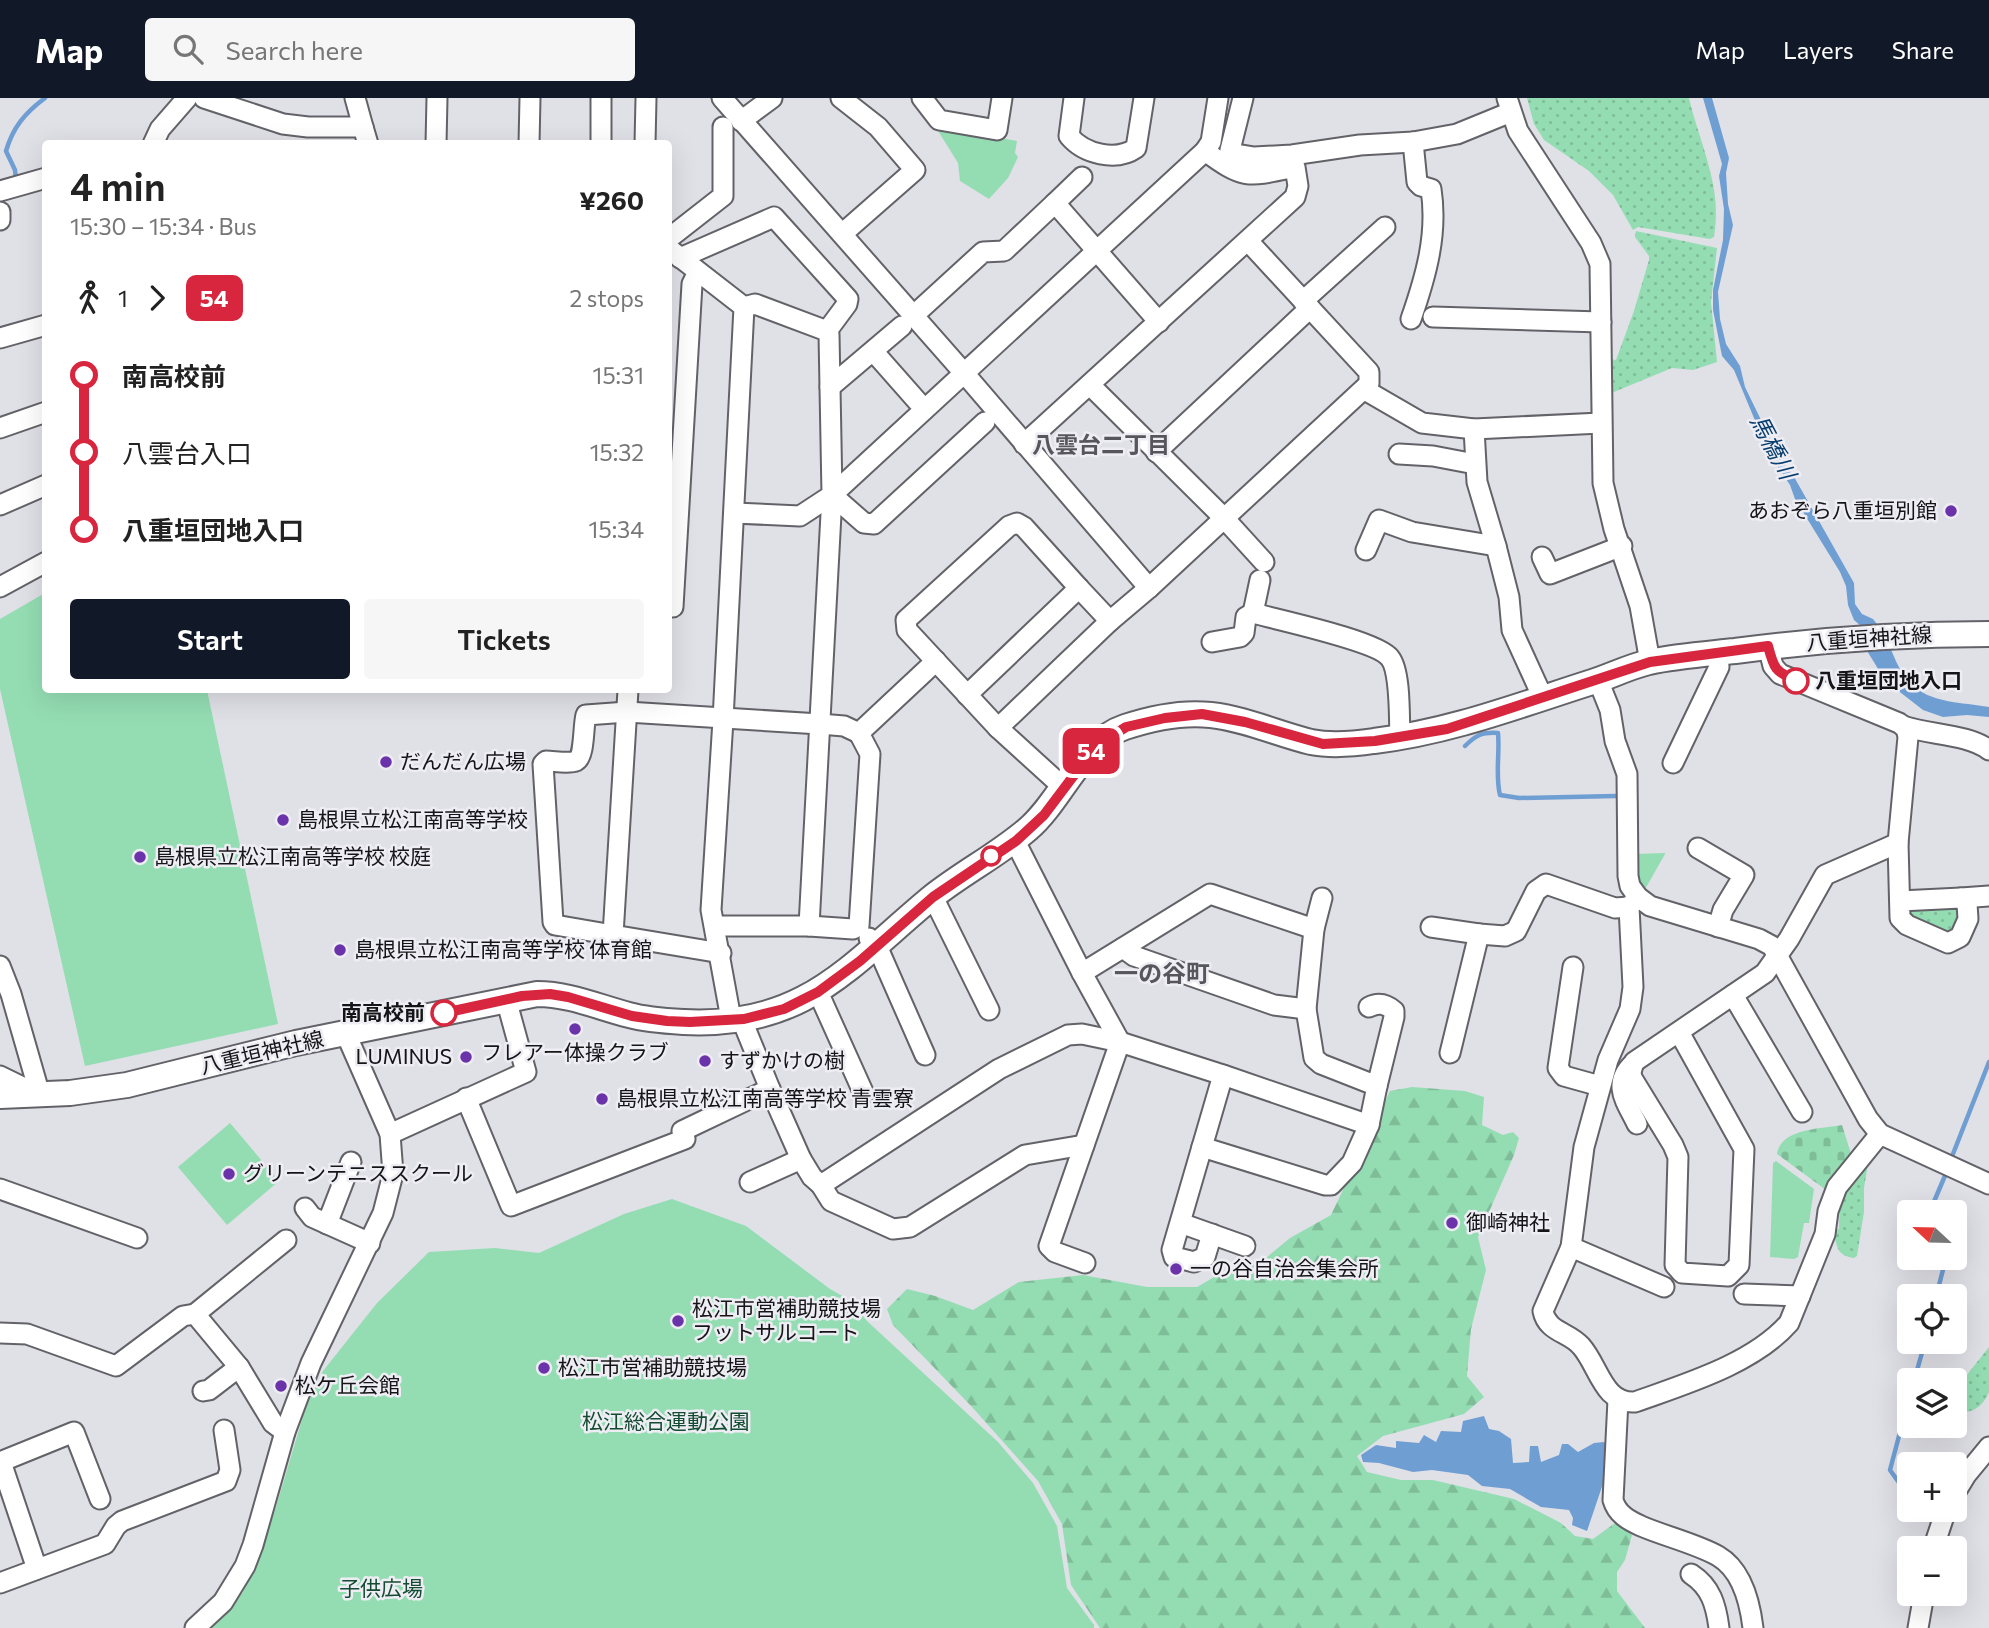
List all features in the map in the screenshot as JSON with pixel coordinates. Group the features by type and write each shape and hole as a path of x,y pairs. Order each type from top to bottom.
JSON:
{"main road":[{"name":"八重垣神社線","path":"0,1096 40,1095 127,1085 296,1043 506,999 550,994 650,1019 690,1022 737,1019 784,1009 818,992 877,946 933,897 1016,841 1044,815 1089,752 1108,736 1126,727 1191,714 1214,715 1323,744 1352,744 1447,729 1650,662 1768,646 1891,636 1989,634"}],"street":[{"path":"155,140 187,98"},
{"path":"204,98 283,124 365,135 355,98"},
{"path":"436,140 437,98"},
{"path":"529,140 530,98"},
{"path":"601,98 601,140"},
{"path":"645,140 646,98"},
{"path":"722,98 732,124 842,234 907,321 964,373 1149,588"},
{"path":"672,236 723,196 732,124 772,98"},
{"path":"841,98 878,127 915,170 842,234"},
{"path":"922,98 939,120 997,136 1002,98"},
{"path":"1074,98 1069,136 1077,146 1102,155 1128,154 1136,148 1144,98"},
{"path":"734,513 800,516 832,495 1205,151 1211,142 1218,98"},
{"path":"1243,98 1230,150 1236,154 1293,161"},
{"path":"1205,151 1240,173 1263,174 1293,161 1360,145 1413,142 1457,134 1509,105 1518,131 1595,252 1601,278 1603,483 1614,528 1640,606 1650,662"},
{"path":"1411,319 1426,275 1434,222 1431,189 1420,186 1417,182 1413,142"},
{"path":"1024,444 1295,197 1298,186 1293,161"},
{"path":"831,387 983,252 1004,251 1082,177"},
{"path":"10,188 42,179"},
{"path":"1055,203 1159,322"},
{"path":"674,253 774,217 848,299 827,331 831,387 832,495 809,926"},
{"path":"1156,452 1385,227"},
{"path":"998,728 1110,621 1369,384 1369,372 1248,241"},
{"path":"674,253 744,307"},
{"path":"672,607 692,284 698,272"},
{"path":"744,307 755,304 827,331"},
{"path":"744,307 711,910 737,1019 746,1030 800,1159 812,1178 821,1185 831,1201 885,1226 904,1229 1026,1155 1084,1145"},
{"path":"1433,317 1601,322"},
{"path":"0,338 42,326"},
{"path":"873,351 918,402"},
{"path":"1090,385 1223,517 1262,571 1253,613"},
{"path":"1365,390 1422,424 1474,429 1601,423"},
{"path":"0,428 42,413"},
{"path":"832,495 864,523 874,524 985,422"},
{"path":"1474,429 1477,482 1509,597 1512,630 1543,698"},
{"path":"1399,454 1433,456 1475,464"},
{"path":"0,505 42,487"},
{"path":"1366,550 1379,520 1412,532 1496,546"},
{"path":"1064,788 998,728 907,630 906,620 1017,523 1024,527 1110,621"},
{"path":"1542,557 1550,574 1622,546"},
{"path":"0,587 42,564"},
{"path":"967,695 1079,588"},
{"path":"1212,642 1240,637 1244,632 1246,617 1253,613 1352,640 1388,655 1395,674 1400,738"},
{"path":"1768,646 1773,666 1780,674 1903,726 1977,742 1989,750"},
{"path":"1673,763 1719,667 1718,653"},
{"path":"859,733 936,661"},
{"path":"1598,680 1610,710 1615,741 1627,774 1628,876 1633,902 1633,987 1630,1009 1608,1060 1584,1147 1571,1247 1545,1304 1543,1315 1552,1328 1578,1343 1589,1355 1610,1394 1624,1403 1634,1402 1706,1376 1765,1345 1779,1334 1788,1322 1825,1234 1828,1211 1838,1187 1880,1134"},
{"path":"614,934 628,693"},
{"path":"721,953 555,925 553,922 543,764 546,761 573,762 579,758 586,715 627,712 820,724 844,726 859,733 870,754 859,926 877,946 925,1055"},
{"path":"1903,726 1908,737 1898,843 1900,918 1904,924 1948,943 1960,937 1968,919 1967,904 1961,898"},
{"path":"1016,841 1119,1042 1049,1246 1055,1252 1085,1263"},
{"path":"1637,1124 1621,1089 1626,1071 1634,1062 1765,973 1789,939 1825,875 1898,843"},
{"path":"1698,848 1744,875 1723,910 1718,927"},
{"path":"1431,927 1505,936 1516,931 1536,891 1546,884 1615,908 1633,902 1766,941 1772,946 1868,1119 1880,1134 1989,1184"},
{"path":"1082,974 1210,894 1314,929"},
{"path":"1900,901 1989,896"},
{"path":"933,897 989,1010"},
{"path":"1322,898 1314,929 1306,1009 1310,1039 1317,1062 1377,1086"},
{"path":"715,926 853,929 859,926"},
{"path":"1450,1053 1479,934"},
{"path":"1124,948 1134,956 1274,1004 1306,1009"},
{"path":"0,966 11,994 40,1095"},
{"path":"1573,967 1557,1065 1564,1076 1600,1086"},
{"path":"818,992 864,1094"},
{"path":"1732,995 1802,1112"},
{"path":"390,1134 526,1072 506,999"},
{"path":"1202,1147 1331,1185 1352,1163 1369,1125 1394,1017 1394,1011 1388,1006 1381,1004 1369,1007"},
{"path":"1634,1062 1632,1078 1678,1157 1675,1265 1682,1273 1728,1276 1739,1265 1744,1149 1679,1032"},
{"path":"195,1628 223,1602 245,1566 285,1432 311,1363 370,1243 389,1194 393,1174 390,1134 346,1034"},
{"path":"821,1185 999,1069 1068,1035 1082,1034 1119,1042 1369,1125"},
{"path":"1212,1234 1205,1257 1194,1262 1174,1257 1172,1251 1223,1075"},
{"path":"0,1076 40,1095"},
{"path":"466,1098 511,1206 684,1135 770,1089"},
{"path":"750,1182 800,1159"},
{"path":"327,1224 351,1162"},
{"path":"0,1189 137,1238"},
{"path":"304,1208 312,1217 370,1243"},
{"path":"1186,1225 1245,1245"},
{"path":"0,1333 27,1334 116,1366 183,1316 195,1314 286,1240"},
{"path":"1571,1247 1664,1287"},
{"path":"1744,1294 1800,1296"},
{"path":"195,1314 239,1367 273,1423 285,1432"},
{"path":"203,1391 209,1390 239,1367"},
{"path":"1618,1400 1613,1500 1615,1508 1629,1521 1722,1559 1739,1580 1745,1593 1753,1628"},
{"path":"0,1583 105,1544 116,1525 122,1521 226,1481 230,1471 224,1430"},
{"path":"37,1569 0,1462 74,1432 100,1499"},
{"path":"1967,1474 1989,1447"},
{"path":"1691,1574 1702,1582 1710,1594 1719,1628"},
{"path":"1919,1628 1922,1606"}],"green space":[{"path":"1527,98 1689,98 1713,183 1716,219 1714,237 1710,239 1638,227 1633,230 1613,195 1589,171 1544,140 1534,124"},
{"path":"935,126 1017,141 1015,153 1018,157 1008,178 989,199 960,181 958,163"},
{"path":"1636,231 1717,248 1711,302 1717,362 1693,370 1672,368 1609,394 1605,358 1616,360 1649,260 1635,237"},
{"name":"島根県立松江南高等学校 校庭","path":"42,595 42,693 208,693 278,1024 85,1066 0,689 0,619"},
{"path":"1665,853 1644,891 1637,881 1635,854"},
{"path":"1960,905 1963,914 1949,936 1911,923 1907,911 1909,908"},
{"path":"1412,1087 1465,1091 1484,1097 1482,1125 1503,1135 1513,1132 1519,1138 1478,1237 1486,1270 1471,1329 1467,1376 1484,1397 1464,1414 1383,1436 1357,1456 1367,1472 1401,1480 1433,1480 1514,1499 1561,1523 1575,1536 1593,1539 1615,1523 1624,1527 1632,1535 1625,1560 1617,1572 1617,1591 1645,1628 1100,1628 1071,1585 1062,1524 1038,1481 893,1325 887,1309 907,1289 973,1310 1019,1282 1083,1275 1147,1287 1197,1287 1216,1276 1261,1262 1290,1238 1331,1215 1390,1091"},
{"name":"グリーンテニススクール","path":"230,1123 279,1181 227,1225 178,1167"},
{"path":"1842,1125 1852,1157 1837,1171 1829,1189 1826,1190 1777,1154 1780,1145 1794,1134"},
{"path":"1776,1161 1814,1189 1809,1223 1804,1223 1798,1257 1794,1259 1770,1257 1773,1163"},
{"path":"1868,1164 1857,1256 1848,1257 1841,1253 1833,1231 1839,1229 1840,1199"},
{"name":"松江総合運動公園","path":"672,1199 746,1226 830,1289 851,1301 867,1321 998,1442 1033,1483 1057,1526 1067,1588 1094,1628 206,1628 243,1592 276,1507 306,1406 323,1371 377,1303 429,1252 495,1248 539,1253 624,1214"},
{"path":"1989,1347 1989,1392 1979,1406 1967,1412 1967,1375"}],"water":[{"name":"馬橋川","path":"1703,98 1712,98 1729,158 1726,173 1728,204 1733,225 1718,292 1720,319 1726,344 1740,366 1745,387 1778,455 1793,475 1854,583 1855,604 1862,614 1873,619 1885,634 1862,627 1854,620 1840,572 1769,454 1734,370 1722,356 1713,310 1713,290 1723,240 1724,209 1719,176 1722,164"},
{"path":"1886,639 1903,674 1918,690 1937,699 1989,707 1989,717 1943,717 1923,710 1896,689 1891,690 1861,641"},
{"path":"1484,1416 1489,1429 1499,1431 1511,1439 1513,1463 1529,1462 1530,1446 1538,1446 1541,1462 1559,1455 1562,1444 1568,1444 1578,1452 1594,1443 1604,1442 1610,1450 1610,1463 1587,1531 1572,1525 1573,1518 1569,1510 1541,1507 1510,1489 1482,1486 1468,1475 1432,1470 1413,1472 1379,1463 1363,1462 1361,1455 1376,1445 1396,1448 1396,1441 1419,1443 1424,1435 1436,1442 1441,1431 1461,1432 1463,1421"}],"waterway":[{"path":"16,181 15,170 6,151 9,142 21,121 45,98"},
{"path":"1465,746 1480,735 1498,733 1500,795 1519,798 1616,796"},
{"path":"1951,1159 1989,1062"},
{"path":"1935,1200 1947,1171"},
{"path":"1939,1284 1943,1270"},
{"path":"1918,1368 1922,1354"},
{"path":"1897,1480 1890,1470 1898,1438"}],"bus line":[{"name":"54","path":"444,1013 522,996 550,994 632,1016 690,1022 744,1019 801,1002 860,961 962,875 1016,841 1044,815 1089,752 1108,736 1126,727 1165,718 1202,714 1245,722 1311,742 1352,744 1447,729 1650,662 1768,646 1773,666 1780,674 1796,681"}],"place":[{"name":"あおぞら八重垣別館","path":"1951,511"},
{"name":"八重垣団地入口","path":"1796,681"},
{"name":"だんだん広場","path":"386,762"},
{"name":"島根県立松江南高等学校","path":"283,820"},
{"name":"島根県立松江南高等学校 校庭","path":"140,857"},
{"name":"島根県立松江南高等学校 体育館","path":"340,950"},
{"name":"南高校前","path":"444,1013"},
{"name":"フレアー体操クラブ","path":"575,1029"},
{"name":"LUMINUS","path":"466,1057"},
{"name":"すずかけの樹","path":"705,1061"},
{"name":"島根県立松江南高等学校 青雲寮","path":"602,1099"},
{"name":"グリーンテニススクール","path":"229,1174"},
{"name":"御崎神社","path":"1452,1223"},
{"name":"一の谷自治会集会所","path":"1176,1269"},
{"name":"松江市営補助競技場 フットサルコート","path":"678,1321"},
{"name":"松江市営補助競技場","path":"544,1368"},
{"name":"松ケ丘会館","path":"281,1386"}],"district":[{"name":"八雲台二丁目","path":"1101,445"},
{"name":"一の谷町","path":"1162,974"}],"park label":[{"name":"子供広場","path":"381,1589"}]}
